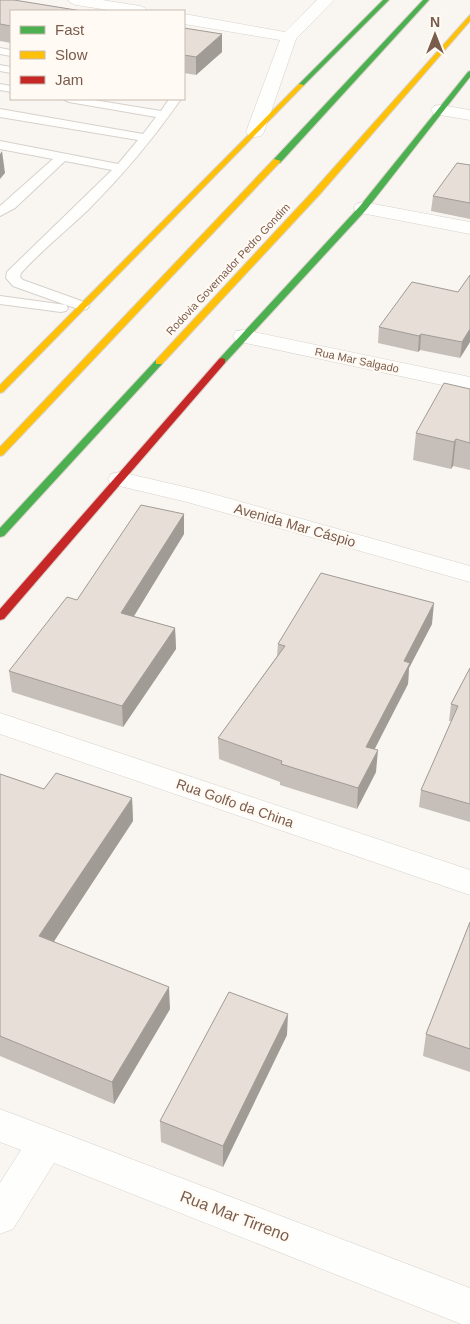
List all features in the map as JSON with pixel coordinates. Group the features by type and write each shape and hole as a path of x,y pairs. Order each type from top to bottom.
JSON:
{"main road":[{"path":"0,390 386,0"},
{"path":"0,453 297,140 426,0"},
{"name":"Rodovia Governador Pedro Gondim","path":"0,534 317,192 470,17"},
{"path":"0,616 244,336 364,208 470,73"},
{"path":"9,588 35,578"}],"street":[{"path":"76,0 134,10"},
{"path":"255,132 289,37 326,0"},
{"path":"185,19 289,37"},
{"path":"440,110 470,115"},
{"path":"364,208 470,228"},
{"name":"Rua Mar Salgado","path":"244,336 470,384"},
{"name":"Avenida Mar Cáspio","path":"120,480 193,496 470,574"},
{"name":"Rua Golfo da China","path":"0,723 470,883"},
{"name":"Rua Mar Tirreno","path":"0,1125 470,1308"},
{"path":"0,1216 46,1143"}],"lane":[{"path":"74,100 164,115"},
{"path":"80,308 18,283 14,278 14,272 82,208 120,168 174,100"},
{"path":"0,113 145,138"},
{"path":"0,145 120,168"},
{"path":"0,212 62,157"},
{"path":"0,300 80,308"}],"building":[{"path":"0,0 14,0 76,10 10,10 10,26 0,24"},
{"path":"185,28 222,34 196,57 185,55"},
{"path":"457,163 470,165 470,203 433,196"},
{"path":"470,275 470,329 462,342 421,334 419,336 379,327 412,282 458,292"},
{"path":"444,383 470,389 470,443 456,439 454,442 416,433"},
{"path":"141,505 184,514 121,613 175,628 122,706 9,671 67,597 77,600"},
{"path":"321,573 434,603 404,661 410,663 366,747 378,750 358,788 281,764 282,761 218,738 285,646 278,644"},
{"path":"470,668 470,804 421,790 458,706 451,704"},
{"path":"56,773 132,798 39,936 169,987 112,1082 0,1036 0,774 44,789"},
{"path":"470,922 470,1049 426,1034"},
{"path":"229,992 288,1014 223,1146 160,1121"}],"traffic: fast":[{"path":"301,85 386,0"},
{"path":"277,161 426,0"},
{"path":"222,361 363,208 470,73"},
{"path":"0,534 159,362"}],"traffic: slow":[{"path":"159,362 317,192 470,17"},
{"path":"0,390 301,85"},
{"path":"0,453 277,161"}],"traffic: jam":[{"path":"0,616 222,361"}]}
